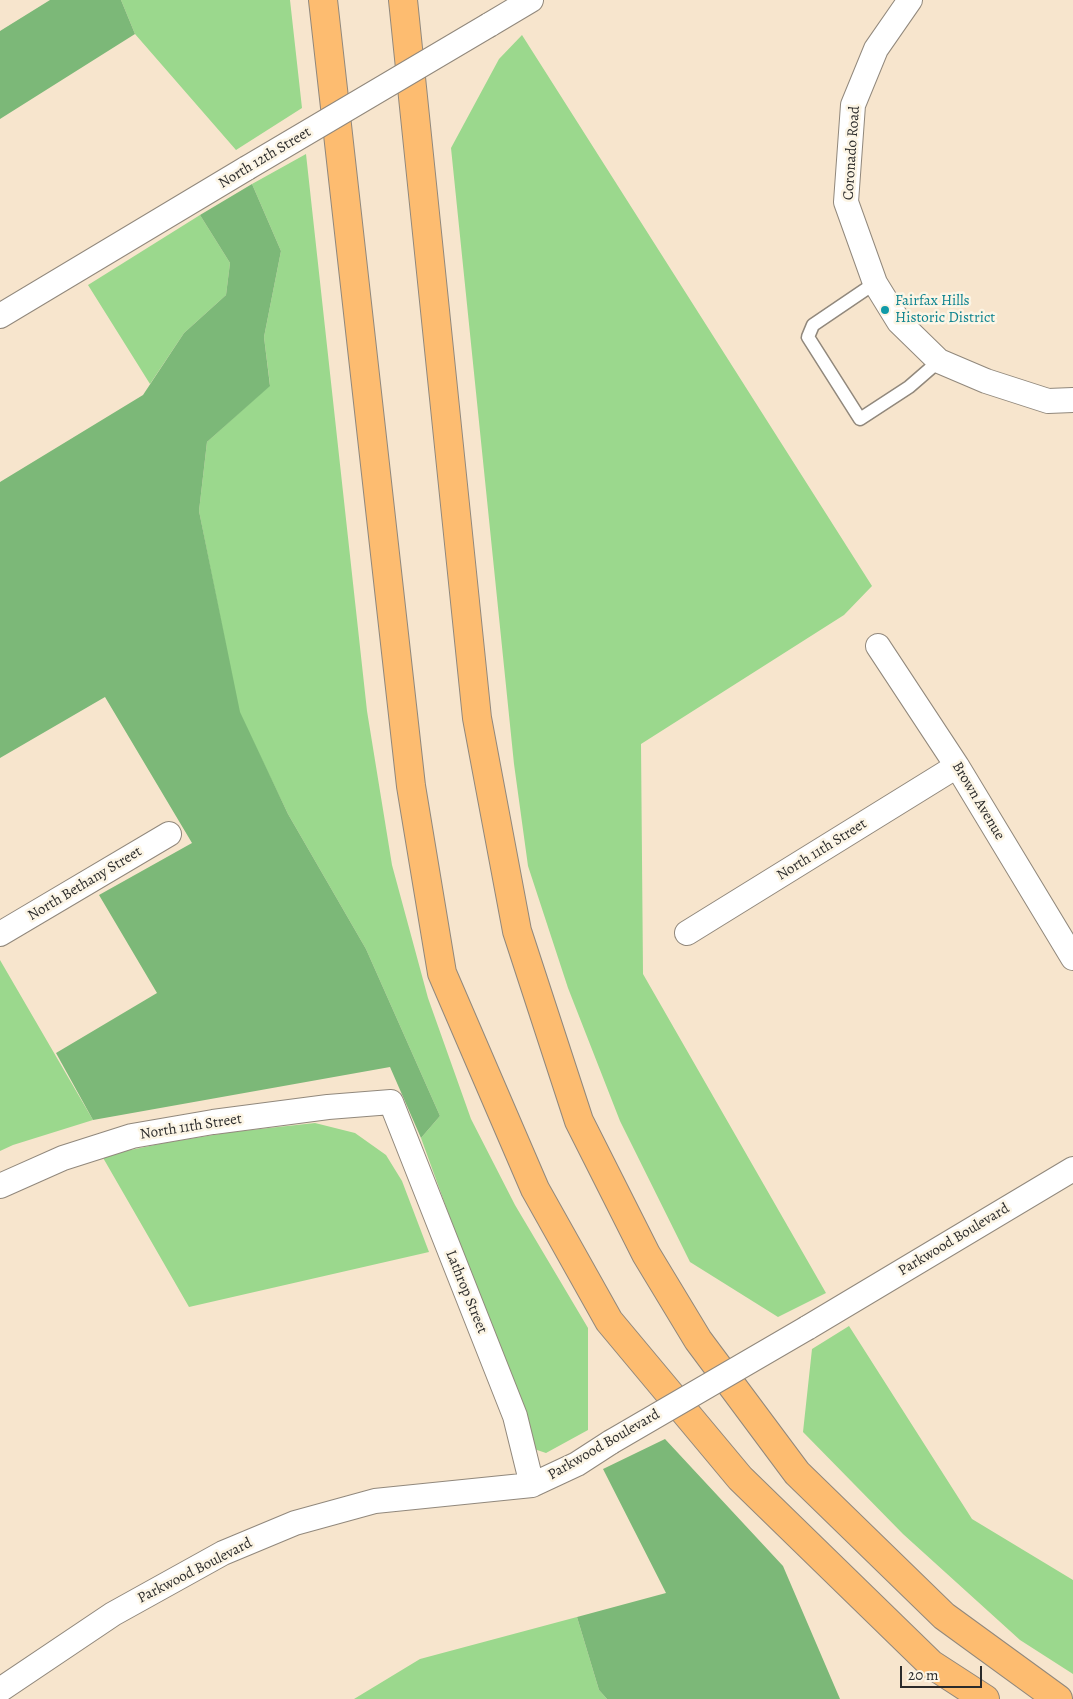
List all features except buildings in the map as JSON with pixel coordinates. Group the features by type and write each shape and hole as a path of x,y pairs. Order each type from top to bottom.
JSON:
{"highway":[{"path":"323,0 410,786 442,973 535,1189 609,1321 740,1478 931,1664 985,1699"},
{"path":"403,0 477,718 517,931 579,1121 646,1254 693,1332 797,1473 944,1616 1058,1699"}],"street":[{"name":"North 12th Street","path":"0,316 530,0"},
{"name":"Coronado Road","path":"910,0 876,49 853,105 846,202 875,283 900,322 939,362 986,382 1048,401 1073,400"},
{"name":"Brown Avenue","path":"878,646 957,766 1073,958"},
{"name":"North 11th Street","path":"687,933 957,766"},
{"name":"North Bethany Street","path":"0,934 169,834"},
{"name":"North 11th Street","path":"0,1186 63,1158 132,1136 213,1122 309,1109 391,1102"},
{"name":"Lathrop Street","path":"391,1102 515,1416 532,1485"},
{"name":"Parkwood Boulevard","path":"0,1690 113,1614 223,1553 295,1523 375,1501 532,1485 577,1464 611,1442 807,1328 1073,1169"}],"lane":[{"path":"875,283 813,325 808,337 860,419 909,387 939,362"}],"green space":[{"path":"50,0 121,0 135,34 0,119 0,31"},
{"path":"121,0 290,0 302,108 236,150 135,34"},
{"path":"522,35 872,586 844,615 641,744 643,974 826,1293 778,1317 690,1262 620,1121 568,988 528,866 514,764 451,148 499,59"},
{"path":"306,154 367,711 392,865 428,998 471,1119 515,1205 588,1328 588,1430 546,1453 534,1449 421,1138 440,1116 366,949 288,814 239,712 199,511 207,442 270,385 264,337 281,251 252,184"},
{"path":"252,184 281,251 264,337 270,386 207,442 199,511 240,712 288,814 366,949 440,1116 421,1138 390,1067 93,1120 56,1053 157,993 99,895 192,843 105,697 0,758 0,482 143,395 184,333 226,295 230,263 200,215"},
{"path":"200,215 230,263 226,295 184,333 150,384 88,285"},
{"path":"0,960 93,1120 13,1145 0,1151"},
{"path":"315,1123 355,1133 386,1155 402,1181 429,1252 189,1307 102,1156 164,1143 232,1132"},
{"path":"849,1326 972,1519 1073,1580 1073,1674 1020,1640 903,1534 803,1432 812,1349"},
{"path":"665,1439 783,1566 840,1699 607,1699 599,1690 577,1617 666,1593 603,1469"},
{"path":"577,1617 599,1690 607,1699 354,1699 420,1659"}],"place":[{"name":"Fairfax Hills Historic District","path":"885,310"}]}
